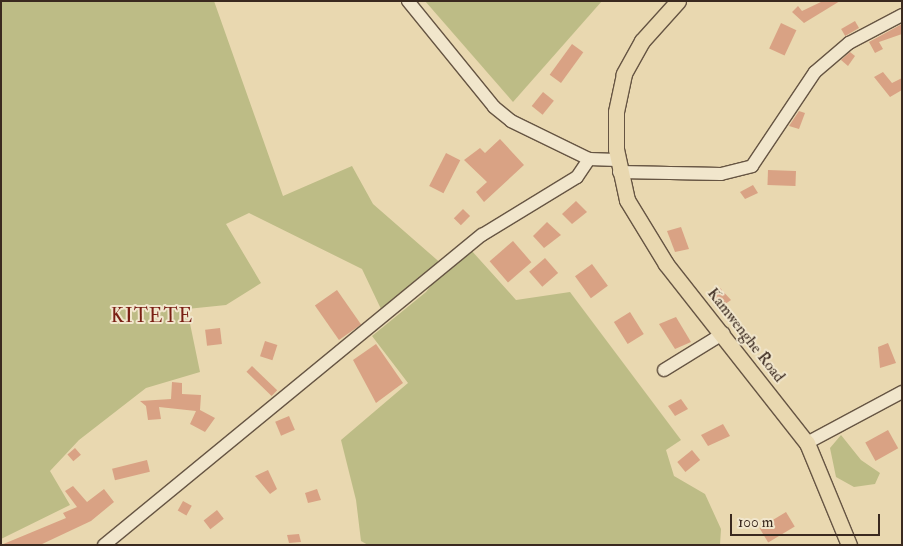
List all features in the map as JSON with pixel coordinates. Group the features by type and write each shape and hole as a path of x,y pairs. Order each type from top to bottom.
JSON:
{"main road":[{"name":"Kamwenghe Road","path":"678,1 642,41 624,74 616,112 617,160 627,200 666,264 724,333 807,443 849,545"}],"street":[{"path":"408,1 494,108 529,131 589,159 617,160 721,174 752,166 815,72 856,38 902,15"},
{"path":"104,545 482,234 577,177 589,159"},
{"path":"664,370 724,333"},
{"path":"807,443 902,392"}],"shaded area":[{"path":"1,1 214,1 283,196 352,166 373,204 444,266 471,250 516,300 570,292 681,440 666,450 674,476 705,494 721,529 720,545 368,545 361,541 356,500 341,440 408,383 372,336 426,292 444,268 381,309 362,269 249,213 226,224 261,283 226,305 187,309 200,372 146,388 79,440 50,471 70,505 1,539"},
{"path":"425,1 602,1 513,102"},
{"path":"841,435 861,460 880,473 875,484 854,487 836,477 830,448"}],"building":[{"path":"823,1 840,1 804,23 792,12 798,6 802,11"},
{"path":"855,21 859,28 845,36 841,29"},
{"path":"781,23 796,30 785,56 769,48"},
{"path":"902,24 902,34 879,42 883,49 875,53 869,42"},
{"path":"572,44 583,52 561,83 550,75"},
{"path":"850,52 855,56 848,66 841,60"},
{"path":"883,72 892,83 902,78 902,90 890,97 874,77"},
{"path":"543,92 554,101 543,115 532,106"},
{"path":"799,111 805,113 799,129 789,126"},
{"path":"500,139 524,165 484,202 476,192 487,182 464,160 480,148 485,153"},
{"path":"446,153 460,160 443,193 429,186"},
{"path":"768,170 796,171 795,186 767,185"},
{"path":"753,185 758,193 745,199 740,192"},
{"path":"576,201 587,212 572,224 562,214"},
{"path":"463,209 470,216 461,225 454,218"},
{"path":"547,222 561,235 544,248 533,236"},
{"path":"681,227 689,249 675,252 667,231"},
{"path":"513,241 531,262 508,282 490,261"},
{"path":"545,258 558,273 542,287 529,272"},
{"path":"592,264 608,286 591,298 575,276"},
{"path":"720,288 731,300 721,307 711,295"},
{"path":"337,290 361,324 339,340 315,305"},
{"path":"630,312 644,334 628,344 614,322"},
{"path":"676,317 691,342 675,349 659,324"},
{"path":"220,328 222,344 207,346 205,330"},
{"path":"265,341 277,345 272,360 260,356"},
{"path":"888,343 896,363 880,368 878,347"},
{"path":"376,344 403,383 376,403 353,360"},
{"path":"252,366 277,390 272,396 246,372"},
{"path":"172,382 182,383 182,394 201,395 200,410 215,418 205,432 190,424 196,411 159,407 161,419 148,420 146,406 140,401 171,399"},
{"path":"681,399 688,409 675,416 668,406"},
{"path":"289,416 295,430 281,436 275,422"},
{"path":"723,424 730,436 708,446 701,435"},
{"path":"888,430 898,448 875,461 865,443"},
{"path":"75,448 81,455 73,461 67,455"},
{"path":"692,450 700,460 685,472 677,462"},
{"path":"147,460 150,472 115,480 112,469"},
{"path":"268,470 277,489 270,494 255,476"},
{"path":"73,486 87,502 104,489 114,502 91,521 40,545 1,545 66,518 63,513 77,507 65,491"},
{"path":"317,489 321,500 308,503 305,493"},
{"path":"183,501 192,506 186,515 178,511"},
{"path":"217,510 224,519 210,529 204,520"},
{"path":"786,512 795,527 768,543 759,528"},
{"path":"299,534 301,542 289,543 287,535"}],"district":[{"name":"KITETE","path":"152,317"}]}
